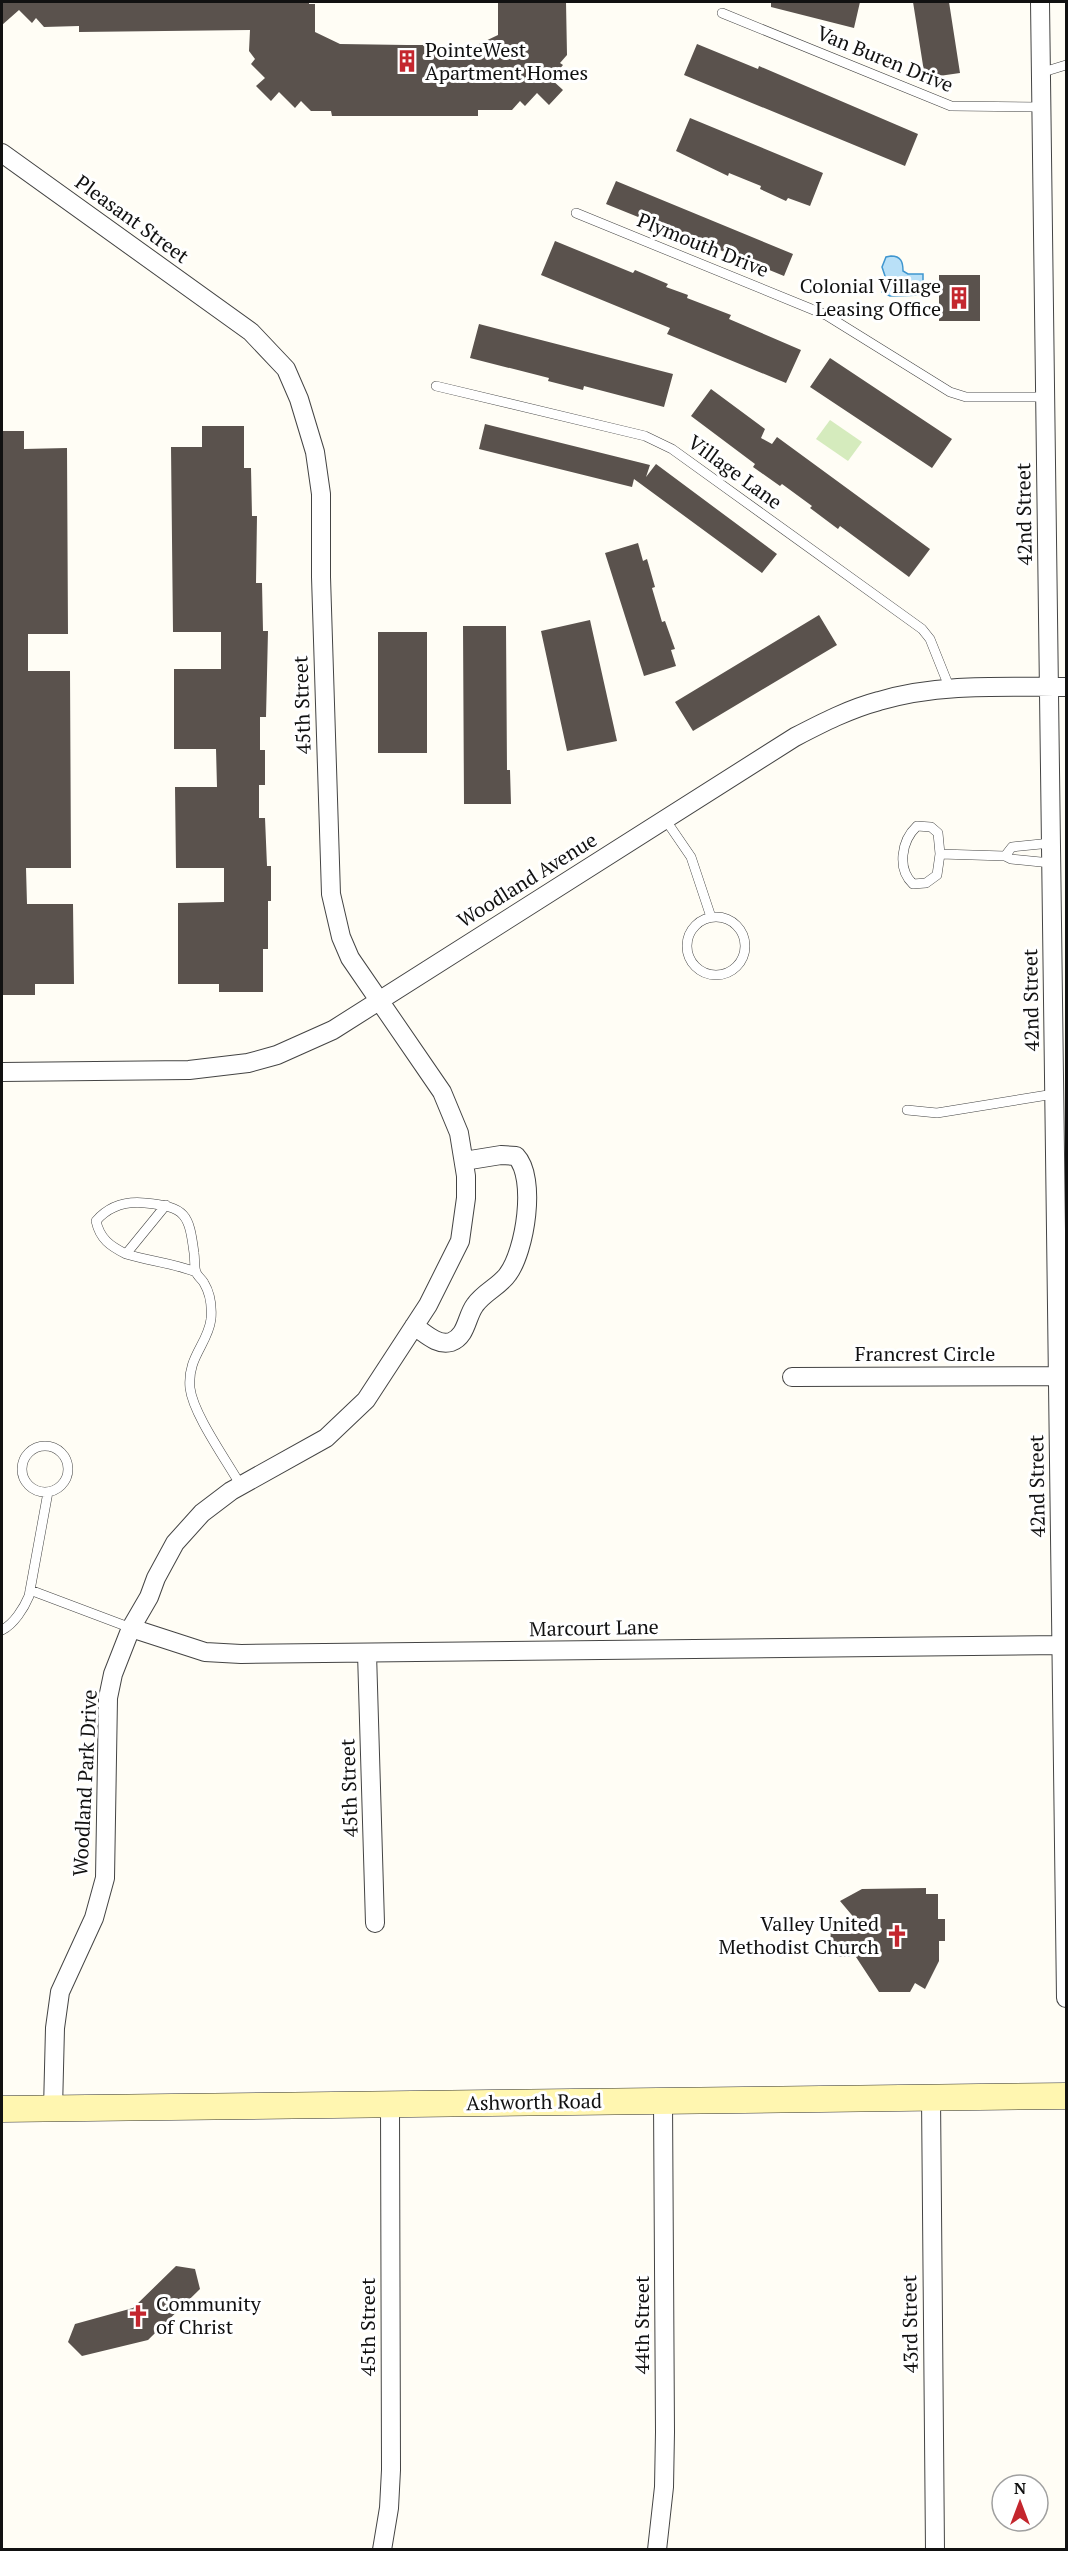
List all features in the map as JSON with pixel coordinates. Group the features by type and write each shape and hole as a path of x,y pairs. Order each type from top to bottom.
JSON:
{"main road":[{"name":"Ashworth Road","path":"2,2109 1066,2096"}],"street":[{"name":"42nd Street","path":"1040,2 1045,397 1058,687 1051,863 1066,1998"},
{"name":"Pleasant Street","path":"2,153 251,332 286,369 299,399"},
{"name":"45th Street","path":"299,399 315,452 321,494 321,577 331,894 341,937 350,958 379,1000"},
{"name":"Woodland Avenue","path":"2,1072 189,1070 248,1063 277,1055 333,1030 795,737 846,712 880,700 950,689 1058,687"},
{"name":"Woodland Park Drive","path":"53,2109 55,2028 60,1992 94,1918 105,1878 108,1698 113,1674 131,1628 175,1543 202,1513 240,1486 326,1438 366,1400 428,1305 460,1242 466,1198 464,1161 459,1133 442,1092 379,1000"},
{"path":"414,1326 438,1342 451,1342 462,1335 474,1305 491,1287 507,1276 517,1260 524,1231 527,1196 524,1164 516,1156 501,1155 464,1161"},
{"name":"Francrest Circle","path":"792,1377 1058,1376"},
{"name":"Marcourt Lane","path":"131,1628 205,1652 368,1653 1062,1645"},
{"name":"45th Street","path":"368,1653 375,1923"},
{"name":"43rd Street","path":"931,2097 935,2550"},
{"name":"44th Street","path":"657,2550 664,2487 665,2432 663,2101"},
{"name":"45th Street","path":"382,2550 389,2508 391,2470 390,2104"}],"lane":[{"name":"Van Buren Drive","path":"722,13 951,106 1041,107"},
{"path":"1040,73 1066,64"},
{"name":"Plymouth Drive","path":"576,213 826,315 950,392 966,397 1045,397"},
{"name":"Village Lane","path":"436,386 645,436 672,448 922,629 930,639 950,689"},
{"path":"665,819 691,857 711,917"},
{"path":"917,826 931,827 938,833 940,854 937,875 926,883 913,884 904,876 902,866 908,834 917,826"},
{"path":"1005,856 1012,847 1051,843"},
{"path":"940,854 1005,856 1011,859 1051,863"},
{"path":"711,917 730,921 739,927 744,936 745,956 732,971 723,975 705,974 688,956 687,939 691,931 703,920 711,917"},
{"path":"907,1110 937,1113 1054,1094"},
{"path":"196,1272 126,1254 105,1241 98,1232 96,1221 106,1209 141,1202 166,1205 183,1213 191,1226 196,1272 205,1285 211,1302 211,1320 190,1368 190,1389 196,1408 240,1486"},
{"path":"126,1254 166,1205"},
{"path":"45,1446 63,1455 68,1473 65,1481 58,1488 48,1492 36,1491 29,1486 22,1470 22,1463 31,1451 45,1446"},
{"path":"2,1630 7,1628 25,1607 48,1492"},
{"path":"30,1590 131,1628"}],"green space":[{"path":"830,420 862,442 848,461 816,439"}],"water":[{"path":"886,257 899,258 903,271 908,274 923,274 923,295 890,296 882,292 886,279 882,267"}],"building":[{"name":"PointeWest Apartment Homes","path":"2,2 309,2 309,4 315,4 315,32 340,44 477,45 498,35 498,2 566,2 567,55 560,63 563,65 551,79 563,90 549,105 537,93 525,106 520,101 512,110 478,110 478,116 332,116 331,111 311,111 301,101 295,108 279,92 271,101 256,86 265,78 251,64 255,59 249,51 250,30 79,32 79,26 44,27 36,18 32,23 19,10 2,25"},
{"path":"771,2 860,2 854,28 771,7"},
{"path":"913,2 949,2 960,73 925,78"},
{"path":"697,44 758,69 759,66 918,134 905,166 684,75"},
{"path":"690,118 823,173 810,206 788,198 786,201 760,189 761,186 729,173 728,176 676,151"},
{"path":"616,181 793,254 784,276 606,204"},
{"path":"555,241 633,273 635,270 668,284 666,287 688,295 687,298 731,315 729,319 801,350 786,383 667,334 670,328 541,275"},
{"name":"Colonial Village Leasing Office","path":"939,275 980,275 980,321 939,321"},
{"path":"479,324 673,374 664,407 584,386 583,390 548,381 549,378 470,358"},
{"path":"830,358 952,439 932,468 810,387"},
{"path":"711,389 765,429 761,438 772,444 777,437 930,549 909,577 840,526 838,529 782,484 780,486 753,467 755,464 691,416"},
{"path":"485,424 650,465 646,477 656,464 777,554 762,573 634,479 632,487 479,449"},
{"path":"202,426 244,426 244,468 251,468 252,516 257,516 256,583 262,583 263,631 268,631 266,717 260,717 260,750 265,750 265,785 259,785 259,818 265,818 267,866 271,866 268,949 263,949 263,992 219,992 219,984 178,984 178,903 224,902 224,868 176,868 175,787 217,787 216,749 174,749 174,669 221,669 221,632 173,632 171,447 202,447"},
{"path":"2,431 24,431 24,449 67,448 68,634 28,634 28,671 70,671 71,868 26,868 27,904 73,904 74,984 35,984 35,995 2,995"},
{"path":"638,543 643,561 647,559 655,587 652,588 662,622 665,621 675,649 671,650 676,666 644,676 605,553"},
{"path":"819,615 837,645 693,731 675,702"},
{"path":"590,620 617,741 567,751 541,631"},
{"path":"463,626 506,626 507,770 510,770 511,804 464,804"},
{"path":"378,632 427,632 427,753 378,753"},
{"name":"Valley United Methodist Church","path":"926,1888 926,1894 938,1894 938,1919 945,1919 945,1941 939,1941 939,1961 925,1989 915,1983 910,1992 879,1992 856,1957 830,1957 831,1922 856,1920 840,1901 862,1889"},
{"name":"Community of Christ","path":"176,2266 195,2269 200,2289 148,2340 82,2356 68,2342 75,2324 133,2308"}],"place":[{"name":"PointeWest Apartment Homes","path":"407,61"},
{"name":"Colonial Village Leasing Office","path":"959,298"},
{"name":"Valley United Methodist Church","path":"897,1936"},
{"name":"Community of Christ","path":"138,2316"}]}
